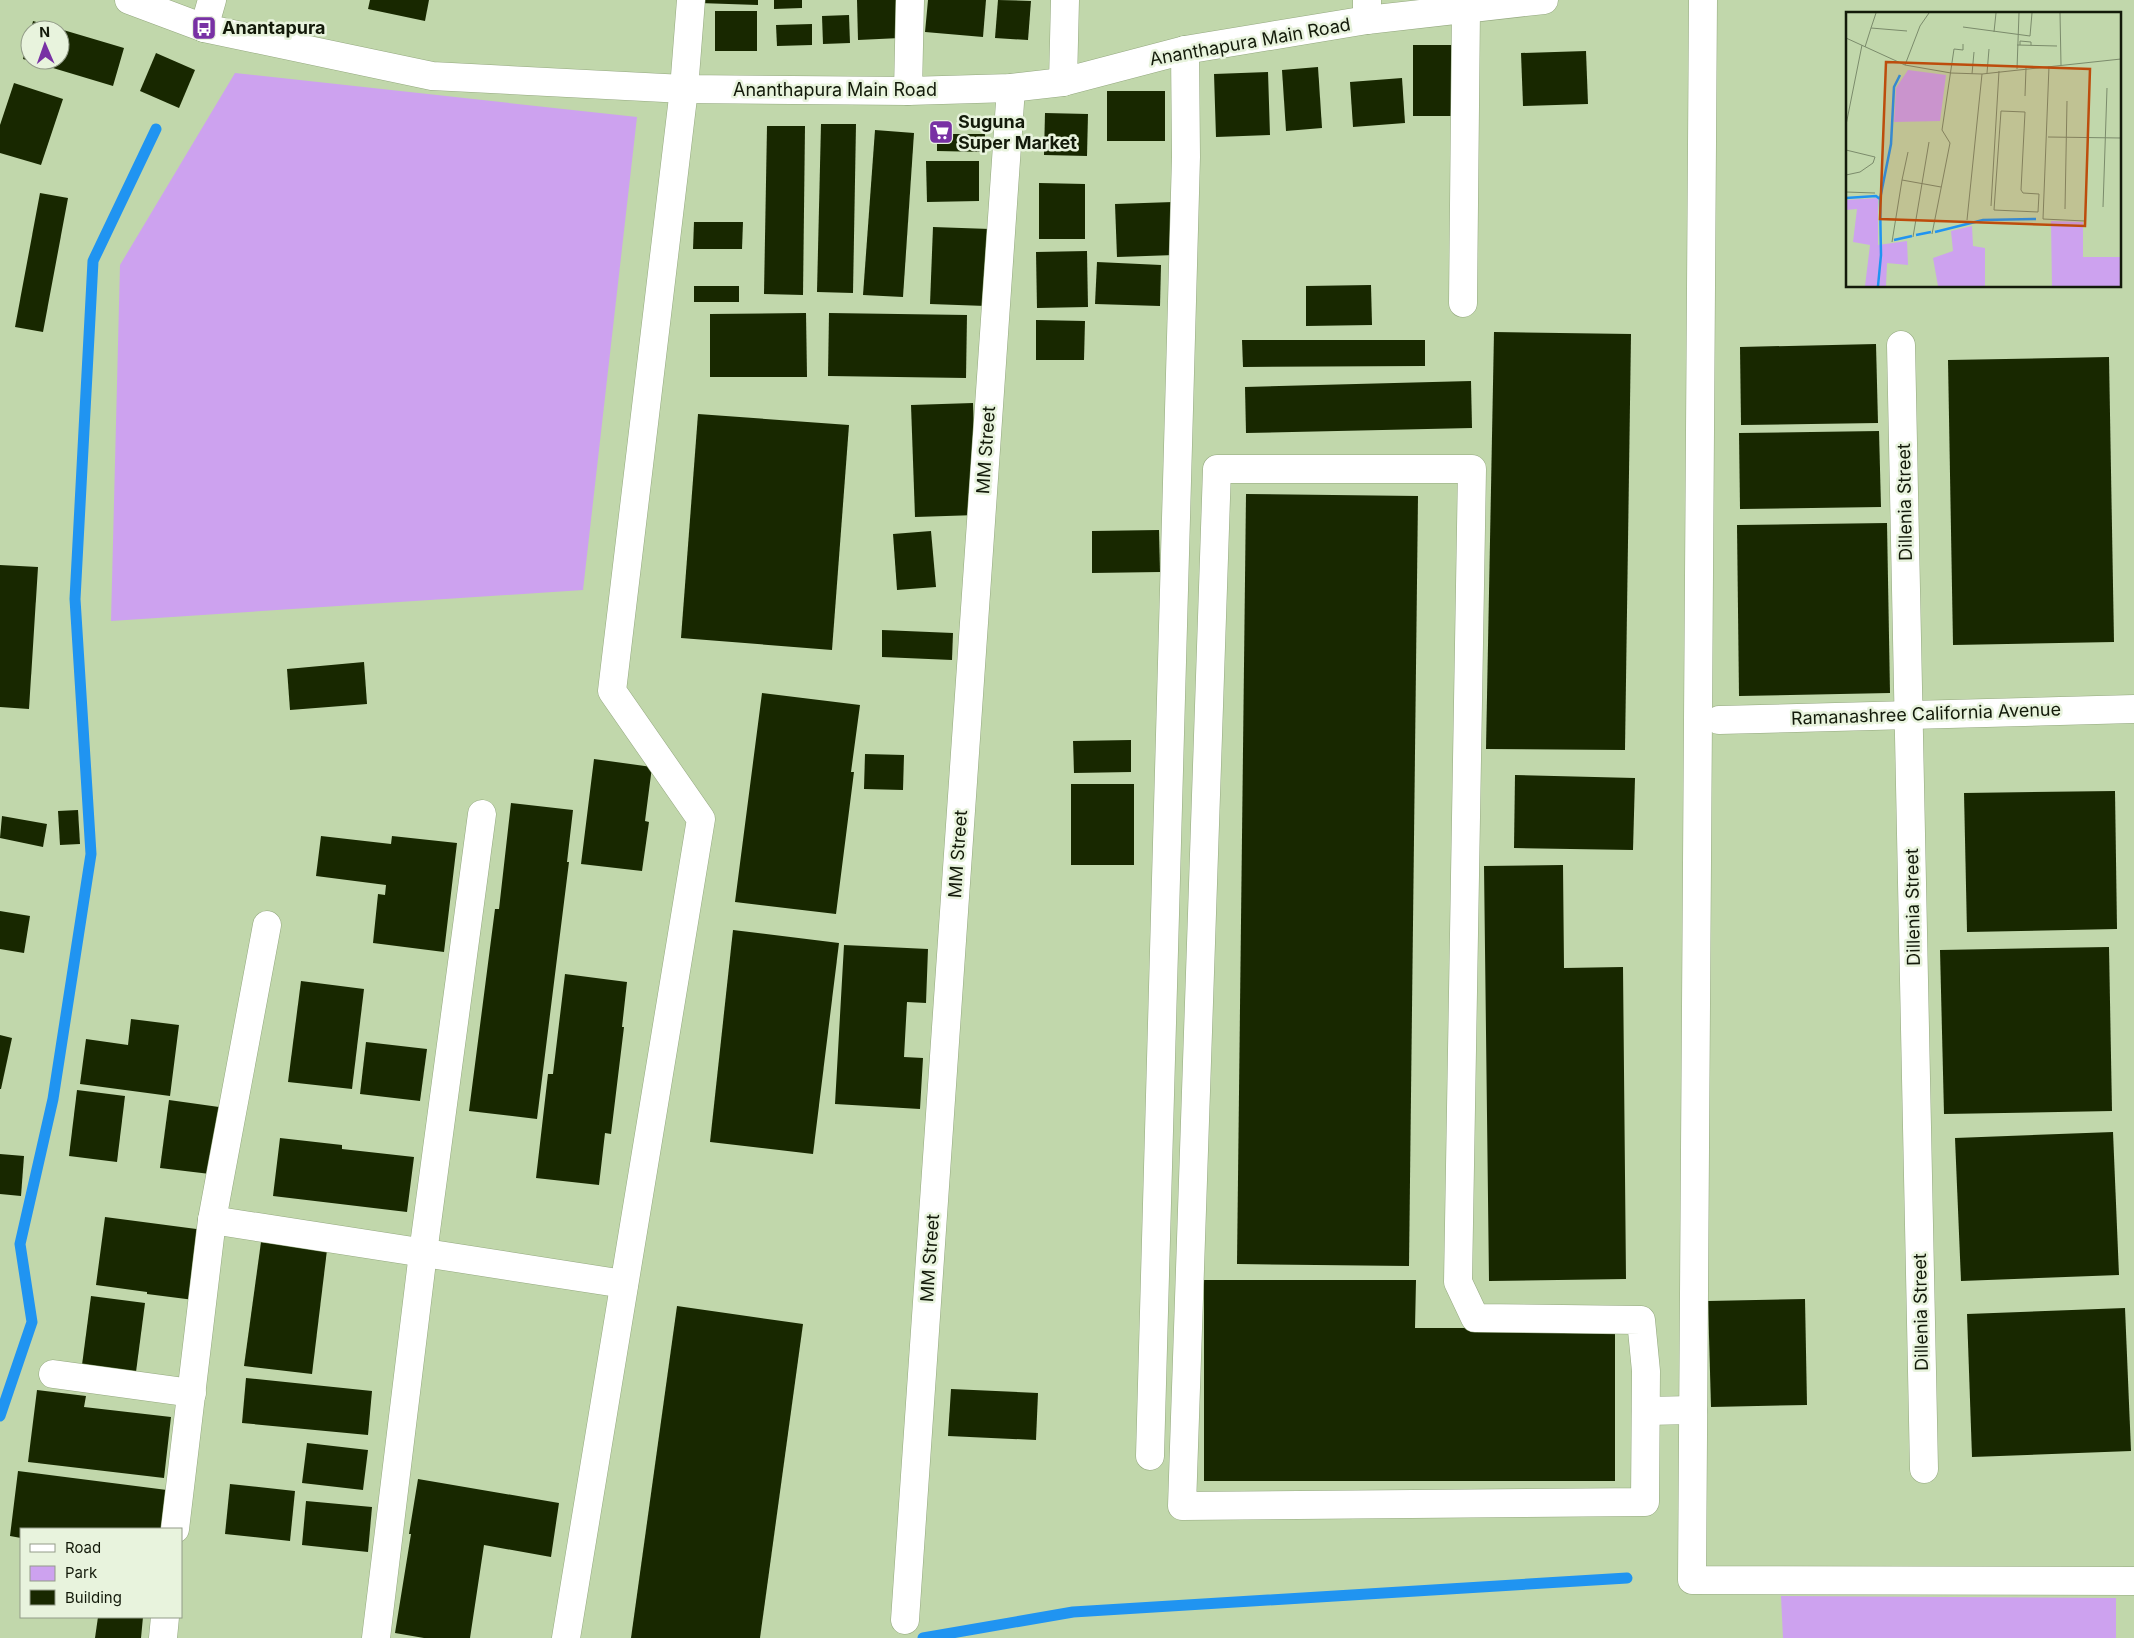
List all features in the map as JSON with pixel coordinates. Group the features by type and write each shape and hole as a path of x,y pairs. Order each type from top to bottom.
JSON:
{"street":[{"name":"Ananthapura Main Road","path":"128,0 204,28 432,76 684,89 908,92 1012,88 1064,82 1186,50 1367,10 1466,9 1544,0"},
{"path":"204,28 212,0"},
{"path":"566,1638 701,819 612,691 684,89 691,0"},
{"path":"908,92 910,0"},
{"path":"1064,82 1065,0"},
{"path":"1703,0 1692,1580 2134,1581"},
{"path":"1464,303 1466,9"},
{"path":"1150,1456 1186,156 1186,50"},
{"name":"MM Street","path":"905,1620 1012,88"},
{"name":"Dillenia Street","path":"1901,345 1924,1469"},
{"path":"1217,469 1472,469 1458,1282 1475,1318 1641,1320 1646,1372 1646,1411 1644,1502 1182,1506 1217,469"},
{"name":"Ramanashree California Avenue","path":"1719,720 2134,709"},
{"path":"376,1638 423,1253 482,814"},
{"path":"176,1528 212,1220 268,925"},
{"path":"212,1220 624,1284"},
{"path":"52,1374 192,1393"},
{"path":"1646,1411 1693,1410"},
{"path":"163,1638 165,1618"}],"green space":[{"path":"235,73 637,117 583,590 111,621 120,265"},
{"path":"1781,1596 2116,1598 2116,1638 1783,1638"}],"building":[{"path":"370,0 429,0 425,21 368,9"},
{"path":"699,0 758,0 758,5 699,3"},
{"path":"774,0 802,0 802,8 774,9"},
{"path":"857,0 899,0 900,38 858,40"},
{"path":"928,0 986,0 983,37 925,32"},
{"path":"998,0 1031,1 1028,40 995,38"},
{"path":"715,11 757,11 757,51 715,51"},
{"path":"849,15 850,43 823,44 822,16"},
{"path":"812,24 812,45 777,46 776,25"},
{"path":"70,32 124,48 113,86 60,70 70,70"},
{"path":"1413,45 1452,45 1452,116 1413,116"},
{"path":"1586,51 1588,104 1523,106 1521,53"},
{"path":"156,53 195,70 179,108 140,91"},
{"path":"1318,67 1322,128 1286,131 1282,70"},
{"path":"1268,72 1270,135 1216,137 1214,74"},
{"path":"1402,78 1405,123 1353,127 1350,82"},
{"path":"14,83 63,99 41,165 0,153 0,125"},
{"path":"1107,91 1165,91 1165,141 1107,141"},
{"path":"1045,113 1088,114 1087,156 1044,155"},
{"path":"821,124 856,124 853,293 817,292"},
{"path":"767,126 805,126 803,295 764,294"},
{"path":"875,130 914,133 903,297 863,295"},
{"path":"937,134 985,134 985,152 937,151"},
{"path":"926,161 979,161 979,201 927,202"},
{"path":"1039,183 1085,184 1085,239 1039,239"},
{"path":"40,193 68,198 43,332 15,327"},
{"path":"1173,202 1175,255 1117,257 1115,204"},
{"path":"694,222 743,222 742,249 693,249"},
{"path":"933,227 990,229 986,306 930,304"},
{"path":"1087,251 1088,307 1037,308 1036,252"},
{"path":"1097,262 1161,265 1160,306 1095,304"},
{"path":"1371,285 1372,325 1306,326 1306,286"},
{"path":"694,286 739,286 739,302 694,302"},
{"path":"806,313 807,377 710,377 710,314"},
{"path":"829,313 967,315 966,378 828,376"},
{"path":"1036,320 1085,321 1084,360 1036,360"},
{"path":"1494,332 1631,334 1625,750 1486,749"},
{"path":"1242,340 1425,340 1425,366 1243,367"},
{"path":"1876,344 1878,423 1741,425 1740,347"},
{"path":"2109,357 2114,642 1953,645 1948,360"},
{"path":"1471,381 1472,428 1246,433 1245,387"},
{"path":"973,403 977,515 915,517 911,405"},
{"path":"698,414 849,425 832,650 681,638"},
{"path":"1879,431 1881,507 1740,509 1739,433"},
{"path":"1246,494 1418,496 1409,1266 1237,1264"},
{"path":"1887,523 1890,693 1739,696 1737,525"},
{"path":"1159,530 1160,572 1092,573 1092,531"},
{"path":"931,531 936,587 897,590 893,534"},
{"path":"0,565 38,567 29,709 0,707"},
{"path":"882,630 953,633 952,660 882,657"},
{"path":"364,662 367,704 290,710 287,669"},
{"path":"762,693 860,705 851,772 854,772 836,914 735,902"},
{"path":"1131,740 1131,772 1074,773 1073,741"},
{"path":"865,754 904,755 903,790 864,789"},
{"path":"594,759 652,767 645,821 649,822 642,871 581,864"},
{"path":"1515,775 1635,778 1633,850 1514,848"},
{"path":"1071,784 1134,784 1134,865 1071,865"},
{"path":"2115,791 2117,929 1967,932 1964,793"},
{"path":"511,803 573,810 567,862 569,862 537,1119 469,1111 495,909 499,909"},
{"path":"78,810 80,844 60,845 58,811"},
{"path":"2,816 47,824 43,847 0,838"},
{"path":"321,836 391,844 392,836 457,843 444,952 373,943 378,894 385,895 386,885 316,876"},
{"path":"1563,865 1564,968 1623,967 1626,1279 1489,1281 1484,866"},
{"path":"0,911 30,916 24,953 0,949"},
{"path":"733,930 839,943 813,1154 710,1142"},
{"path":"844,945 928,949 926,1003 907,1002 904,1057 923,1058 920,1109 835,1104"},
{"path":"2109,947 2112,1111 1944,1114 1940,950"},
{"path":"565,974 627,982 622,1027 624,1027 611,1134 605,1133 599,1185 536,1178 548,1074 553,1074"},
{"path":"301,981 364,989 352,1089 288,1082"},
{"path":"131,1019 179,1025 170,1096 80,1084 86,1039 128,1045"},
{"path":"0,1035 12,1038 1,1089 0,1089"},
{"path":"366,1042 427,1049 420,1101 360,1094"},
{"path":"77,1090 125,1096 117,1162 69,1156"},
{"path":"169,1100 219,1107 210,1174 160,1168"},
{"path":"2113,1132 2119,1275 1961,1281 1955,1138"},
{"path":"280,1138 342,1145 342,1149 414,1157 407,1212 273,1196"},
{"path":"0,1154 24,1156 21,1196 0,1194"},
{"path":"105,1217 204,1230 194,1300 96,1285"},
{"path":"261,1242 327,1250 312,1374 244,1366"},
{"path":"1204,1280 1416,1280 1415,1328 1615,1328 1615,1481 1204,1481"},
{"path":"91,1296 145,1303 136,1372 82,1365"},
{"path":"1805,1299 1807,1405 1711,1407 1708,1301"},
{"path":"677,1306 803,1324 760,1638 631,1638"},
{"path":"2125,1308 2131,1451 1972,1457 1967,1314"},
{"path":"246,1378 372,1391 368,1435 242,1423"},
{"path":"951,1389 1038,1393 1036,1440 948,1436"},
{"path":"37,1390 86,1396 84,1407 171,1417 164,1478 28,1462"},
{"path":"307,1443 368,1450 363,1490 302,1483"},
{"path":"18,1471 167,1490 163,1528 20,1528 20,1538 10,1536"},
{"path":"418,1479 559,1503 551,1557 484,1545 470,1638 424,1638 395,1633"},
{"path":"230,1484 295,1491 290,1541 225,1534"},
{"path":"306,1501 372,1507 368,1552 302,1545"},
{"path":"98,1618 143,1618 141,1638 95,1638"}],"waterway":[{"path":"0,1416 32,1322 20,1244 53,1099 91,854 75,599 93,261 156,129"},
{"path":"923,1638 1073,1612 1627,1578"}],"place":[{"name":"Anantapura","path":"204,28"},
{"name":"Suguna Super Market","path":"941,132"}]}
